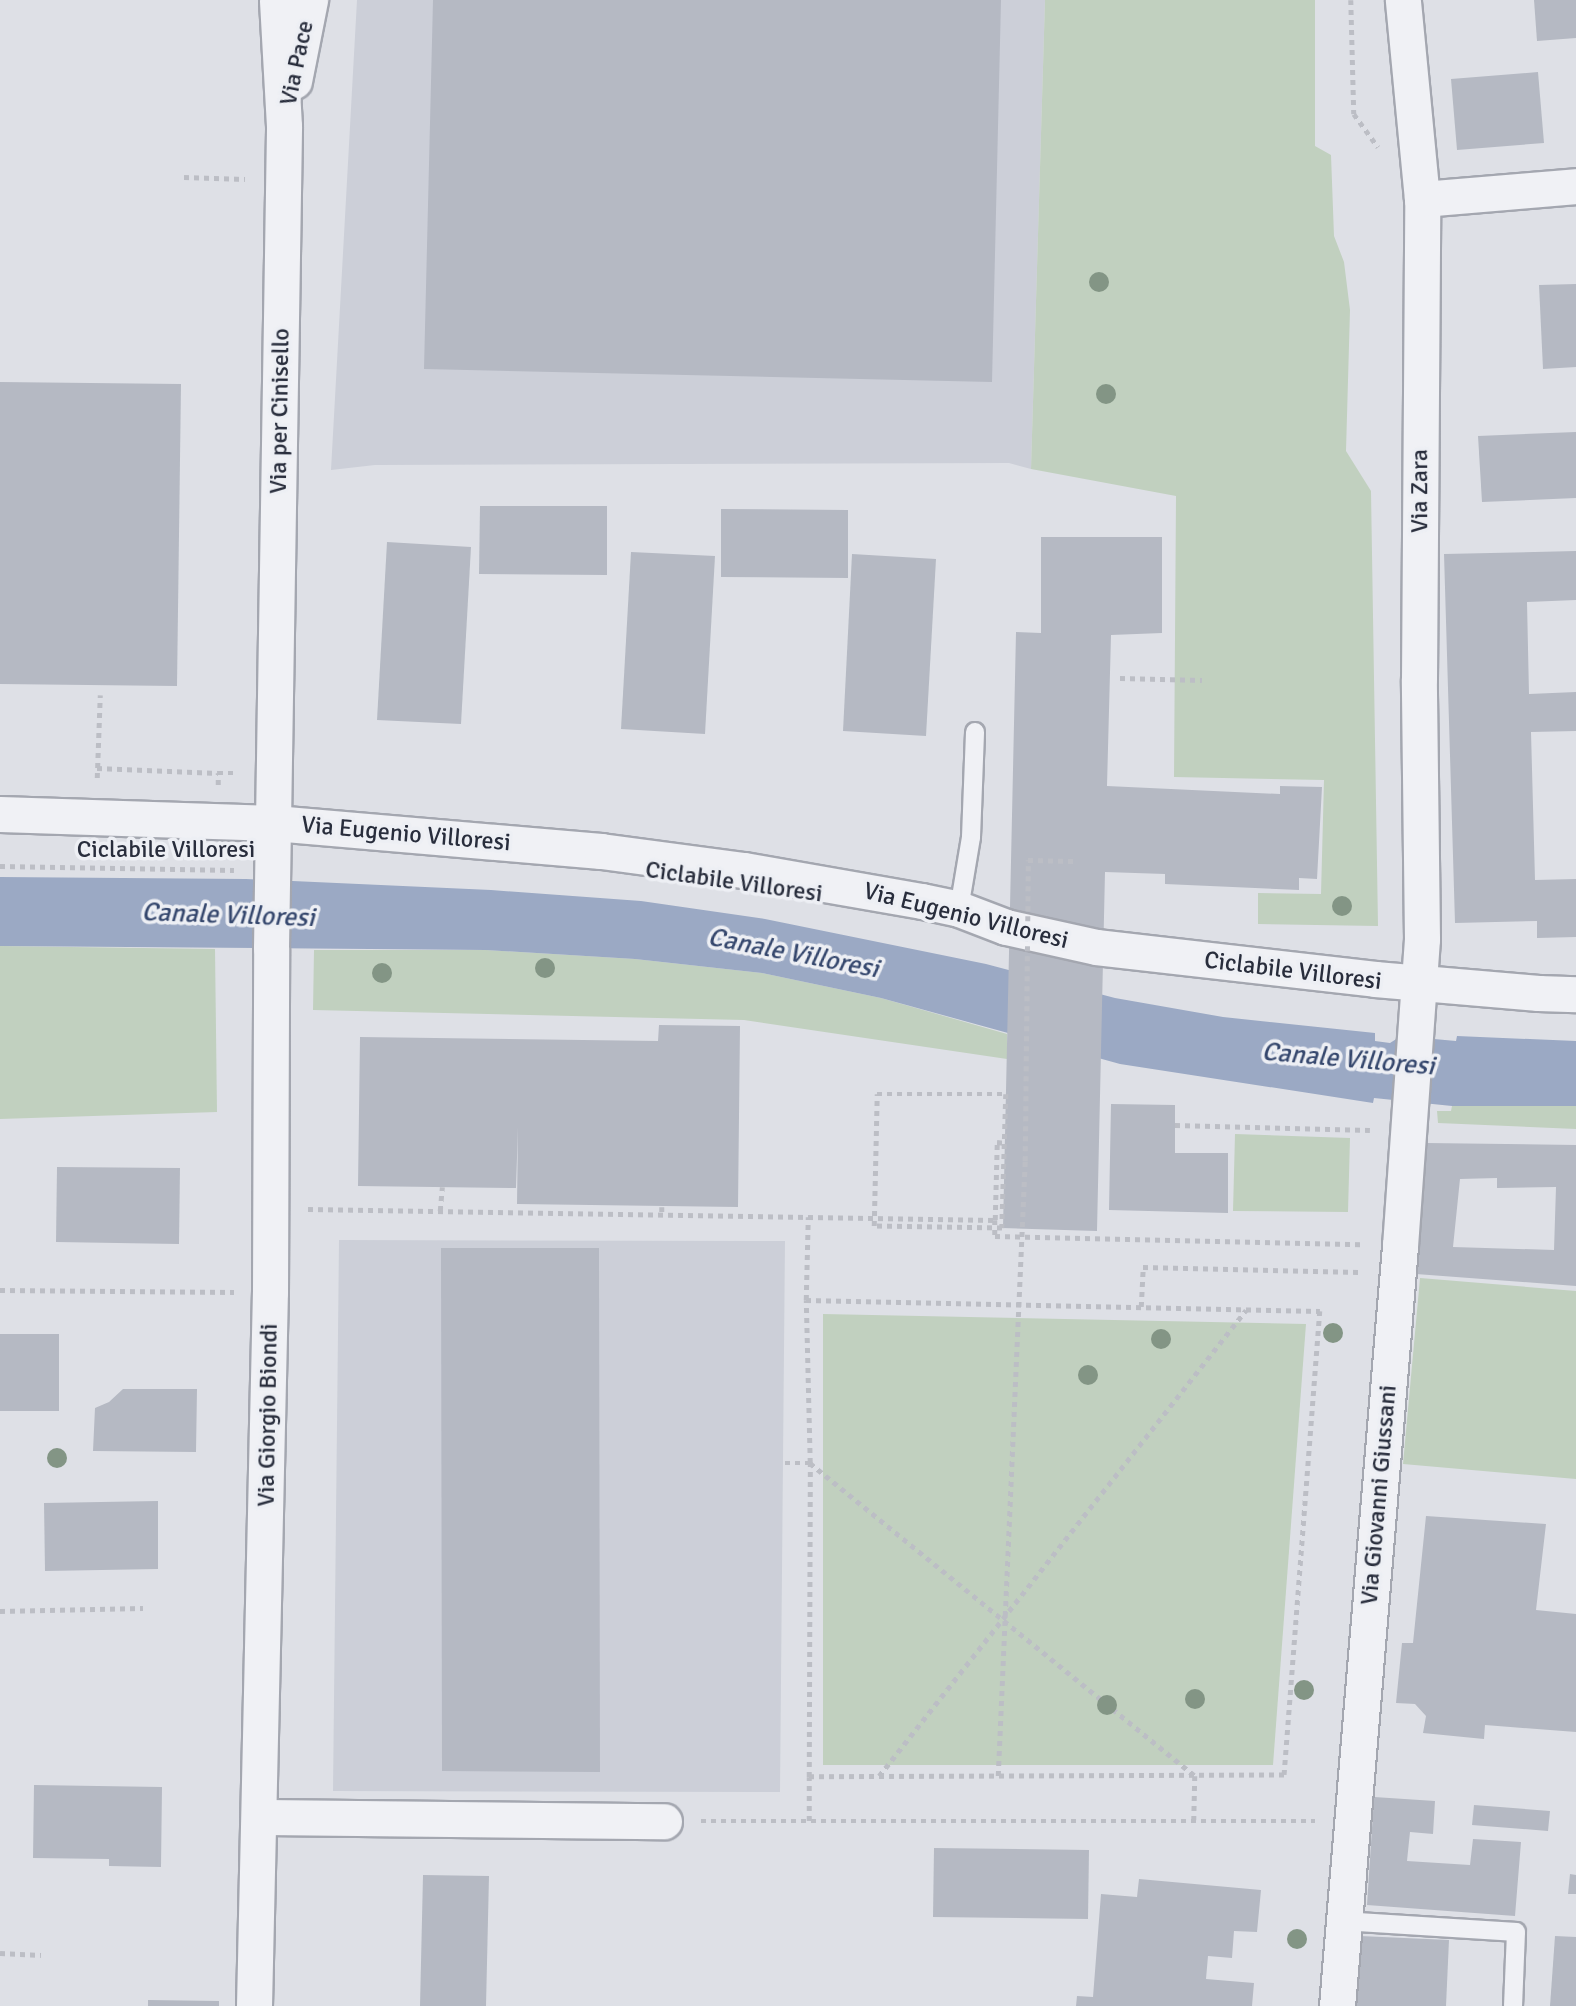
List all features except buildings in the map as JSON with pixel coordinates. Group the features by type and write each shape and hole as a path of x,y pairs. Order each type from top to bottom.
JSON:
{"street":[{"name":"Via per Cinisello","path":"274,823 281,180 284,126 277,0"},
{"name":"Via Pace","path":"284,126 310,0"},
{"name":"Via Zara","path":"1403,0 1422,199 1419,679 1422,939 1419,984"},
{"path":"1422,199 1576,186"},
{"name":"Via Eugenio Villoresi","path":"0,814 274,823 614,853 744,870 959,909 1006,927 1096,947 1419,984 1576,994"},
{"name":"Via Giorgio Biondi","path":"254,2006 270,1292 274,823"},
{"name":"Via Giovanni Giussani","path":"1337,2006 1419,984"},
{"path":"259,1817 664,1821"}],"lane":[{"path":"959,909 971,837 975,733"},
{"path":"1343,1922 1516,1932 1513,2006"}],"path":[{"path":"184,177 281,180"},
{"path":"1120,678 1202,680"},
{"path":"96,818 100,695"},
{"path":"97,768 218,774"},
{"path":"998,1776 1002,1620 1025,1161 1028,860 1073,861"},
{"name":"Ciclabile Villoresi","path":"0,866 274,874"},
{"path":"1015,948 1041,953"},
{"path":"877,1094 1006,1094 1002,1228 874,1226 873,1218 877,1094"},
{"path":"1175,1125 1410,1117"},
{"path":"1005,1143 996,1142 995,1236 1361,1244"},
{"path":"440,1212 442,1187"},
{"path":"662,1207 662,1216"},
{"path":"270,1208 995,1220"},
{"path":"808,1217 806,1300 810,1463 809,1821"},
{"path":"1141,1307 1143,1267 1359,1272"},
{"path":"0,1290 270,1292"},
{"path":"806,1300 1320,1311 1284,1775 809,1777"},
{"path":"879,1777 1246,1309"},
{"path":"785,1463 810,1463 1195,1776"},
{"path":"0,1611 143,1608"},
{"path":"1194,1820 1195,1776"},
{"path":"664,1821 1351,1821"},
{"path":"0,1953 41,1955"}],"shaded area":[{"path":"357,0 1045,0 1031,469 1009,463 375,465 331,470"},
{"path":"339,1240 785,1241 780,1792 333,1791"}],"green space":[{"path":"1045,0 1315,0 1315,146 1331,155 1334,236 1344,262 1350,310 1346,451 1371,491 1378,926 1258,924 1258,893 1321,894 1324,780 1174,777 1176,496 1031,469"},
{"path":"0,946 215,949 217,1112 0,1119"},
{"path":"314,950 486,950 635,959 762,973 881,998 1007,1034 1007,1059 744,1020 313,1010"},
{"path":"1452,1106 1576,1106 1576,1129 1438,1123 1437,1111 1451,1111"},
{"path":"1235,1134 1350,1138 1348,1212 1233,1211"},
{"path":"1420,1278 1576,1291 1576,1479 1403,1464"},
{"path":"823,1314 1306,1324 1273,1765 823,1765"}],"water":[{"name":"Canale Villoresi","path":"0,877 246,879 491,890 641,901 765,919 986,964 1115,998 1223,1017 1375,1033 1375,1041 1390,1043 1401,1036 1456,1041 1457,1036 1576,1041 1576,1106 1452,1106 1374,1098 1373,1103 1120,1064 881,998 762,973 635,959 486,950 0,946"}]}
